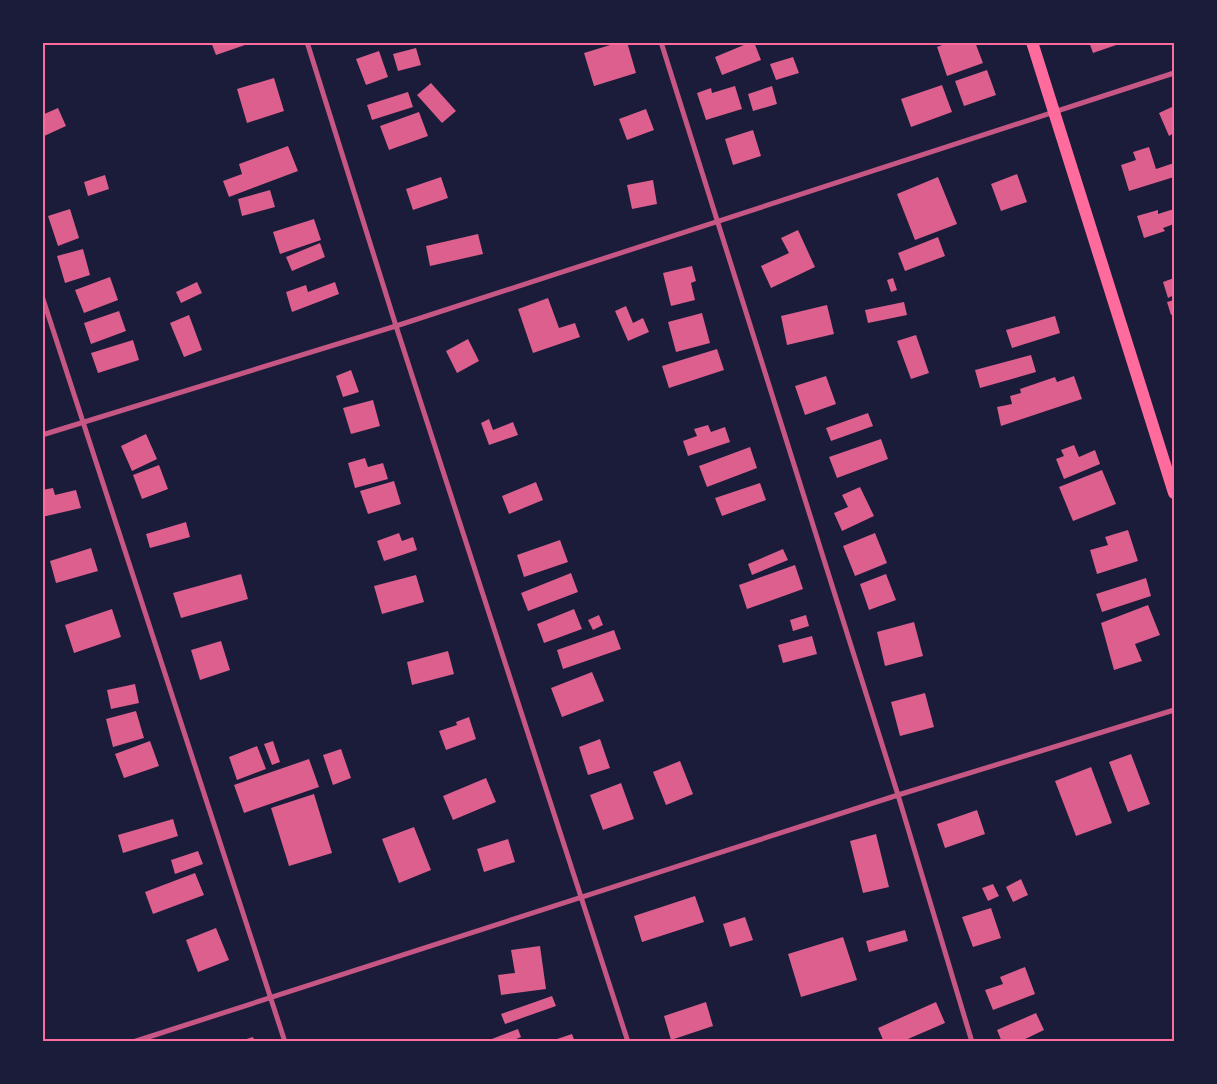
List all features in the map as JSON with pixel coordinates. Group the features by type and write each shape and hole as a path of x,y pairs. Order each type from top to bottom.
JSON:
{"main road":[{"path":"1032,42 1174,493"}],"street":[{"path":"308,42 396,326 628,1042"},
{"path":"661,42 898,795 972,1042"},
{"path":"42,435 396,326 1174,73"},
{"path":"42,296 285,1042"},
{"path":"132,1042 271,995 898,795 1174,710"}],"building":[{"path":"211,42 244,42 245,45 216,55"},
{"path":"620,42 627,42 636,73 594,86 584,53"},
{"path":"754,42 761,60 722,75 715,57"},
{"path":"950,42 975,42 983,63 947,76 937,47"},
{"path":"1089,42 1122,42 1122,43 1093,53"},
{"path":"416,48 421,65 398,71 393,54"},
{"path":"379,51 388,77 366,85 356,59"},
{"path":"793,57 799,73 776,80 770,64"},
{"path":"987,70 996,95 964,106 955,81"},
{"path":"274,78 284,111 247,123 237,89"},
{"path":"431,83 456,111 442,123 417,95"},
{"path":"942,85 952,112 911,127 901,99"},
{"path":"735,86 742,109 706,120 697,93 711,88 712,93"},
{"path":"772,86 777,104 753,111 748,94"},
{"path":"408,92 413,107 372,120 367,105"},
{"path":"1174,106 1174,133 1169,136 1159,113"},
{"path":"58,108 66,126 42,137 42,115"},
{"path":"646,109 654,130 627,140 619,119"},
{"path":"419,112 428,136 389,150 380,126"},
{"path":"753,130 761,156 733,165 725,139"},
{"path":"288,146 298,171 229,197 223,181 242,174 239,164"},
{"path":"1149,147 1156,169 1174,163 1174,177 1129,191 1121,165 1136,160 1133,152"},
{"path":"1017,174 1027,202 1001,211 991,184"},
{"path":"105,175 109,189 88,196 84,182"},
{"path":"441,177 448,198 413,210 406,189"},
{"path":"938,177 957,224 915,240 897,194"},
{"path":"653,180 657,204 632,209 627,185"},
{"path":"270,190 275,207 242,216 238,199"},
{"path":"70,209 79,238 58,246 48,216"},
{"path":"1174,209 1174,224 1163,228 1165,231 1144,238 1137,216 1158,210 1158,214"},
{"path":"314,219 321,240 280,254 273,232"},
{"path":"798,230 815,267 771,288 761,266 789,253 781,238"},
{"path":"478,234 483,254 430,266 426,246"},
{"path":"938,237 945,256 905,271 898,253"},
{"path":"320,243 325,257 292,271 286,257"},
{"path":"83,249 90,275 65,283 57,256"},
{"path":"692,266 696,281 691,283 695,300 671,306 663,273"},
{"path":"110,277 118,300 84,313 75,290"},
{"path":"893,278 897,290 891,292 887,280"},
{"path":"1174,278 1174,295 1168,298 1163,282"},
{"path":"197,282 202,293 181,303 176,292"},
{"path":"335,282 339,294 292,312 286,292 306,285 308,292"},
{"path":"548,298 559,328 575,323 580,337 533,353 518,309"},
{"path":"1174,300 1174,314 1171,315 1167,302"},
{"path":"904,302 907,315 868,323 865,310"},
{"path":"827,305 834,334 787,345 781,316"},
{"path":"626,306 633,323 643,318 649,332 628,341 615,311"},
{"path":"119,311 126,331 91,344 84,323"},
{"path":"702,313 710,343 676,352 668,322"},
{"path":"189,315 202,350 184,357 170,323"},
{"path":"1055,316 1060,333 1012,348 1006,330"},
{"path":"916,335 929,373 911,379 897,341"},
{"path":"468,339 479,361 457,373 446,351"},
{"path":"133,340 139,360 98,373 91,353"},
{"path":"717,349 724,370 669,388 662,366"},
{"path":"1031,355 1036,372 980,388 975,370"},
{"path":"351,370 359,392 343,397 336,376"},
{"path":"826,376 836,404 805,415 795,386"},
{"path":"1074,376 1082,399 1001,426 997,407 1012,404 1010,396 1021,393 1020,389 1055,377 1057,382"},
{"path":"373,400 380,426 351,434 343,408"},
{"path":"868,413 873,426 831,441 826,428"},
{"path":"489,419 493,430 513,422 518,435 489,445 481,423"},
{"path":"708,425 711,432 725,427 730,442 688,456 683,441 697,436 694,429"},
{"path":"146,434 157,459 132,471 121,446"},
{"path":"881,439 888,459 837,478 829,457"},
{"path":"1074,445 1079,457 1095,450 1100,464 1064,479 1056,459 1064,456 1061,450"},
{"path":"750,447 757,468 707,487 699,466"},
{"path":"365,458 368,467 383,463 388,479 355,488 348,463"},
{"path":"159,465 168,489 142,499 133,475"},
{"path":"1102,470 1116,504 1073,521 1059,487"},
{"path":"394,481 401,504 368,514 360,491"},
{"path":"536,482 543,500 509,514 502,496"},
{"path":"760,483 766,500 722,516 715,498"},
{"path":"860,487 874,516 842,531 834,513 848,507 842,495"},
{"path":"53,488 55,495 76,490 81,508 42,517 42,490"},
{"path":"186,522 190,537 150,548 146,534"},
{"path":"1128,530 1138,561 1097,574 1090,550 1108,545 1105,537"},
{"path":"399,533 402,541 413,537 417,550 384,561 377,541"},
{"path":"875,533 887,563 855,576 843,546"},
{"path":"560,540 568,562 524,577 517,555"},
{"path":"91,548 98,571 56,583 50,561"},
{"path":"783,549 788,560 752,575 748,564"},
{"path":"795,565 803,589 747,609 739,585"},
{"path":"571,573 578,592 528,611 521,593"},
{"path":"241,574 248,599 181,618 173,593"},
{"path":"886,574 896,600 869,610 860,584"},
{"path":"416,575 424,602 382,614 374,586"},
{"path":"1146,578 1151,596 1102,612 1096,594"},
{"path":"1148,605 1160,635 1135,644 1142,661 1114,670 1101,623"},
{"path":"112,609 121,637 74,653 65,625"},
{"path":"574,609 582,629 544,643 537,624"},
{"path":"599,615 603,625 593,630 588,620"},
{"path":"806,615 809,626 793,631 790,620"},
{"path":"914,622 923,656 885,666 877,632"},
{"path":"614,630 621,649 563,669 557,650"},
{"path":"812,636 817,654 783,663 778,645"},
{"path":"221,641 230,670 200,680 191,650"},
{"path":"448,651 454,674 412,685 407,662"},
{"path":"592,672 604,701 562,717 551,688"},
{"path":"135,684 139,703 111,709 107,690"},
{"path":"925,693 934,727 900,736 891,702"},
{"path":"136,711 144,738 113,747 106,719"},
{"path":"469,717 476,739 446,750 439,731 457,725 456,722"},
{"path":"600,739 610,768 588,775 579,747"},
{"path":"150,741 159,766 124,778 115,754"},
{"path":"273,741 280,762 272,765 264,744"},
{"path":"257,746 266,769 237,780 229,757"},
{"path":"341,749 351,778 333,785 323,755"},
{"path":"1131,754 1150,804 1128,812 1109,762"},
{"path":"309,759 319,787 244,813 234,785"},
{"path":"680,761 693,794 666,805 653,772"},
{"path":"1091,767 1112,823 1076,836 1055,781"},
{"path":"486,778 496,802 453,820 443,796"},
{"path":"621,783 634,819 603,830 590,795"},
{"path":"314,794 332,853 289,866 271,808"},
{"path":"977,810 985,834 945,848 937,824"},
{"path":"173,819 178,836 123,853 118,835"},
{"path":"414,827 431,870 399,883 382,839"},
{"path":"876,834 889,887 863,893 850,841"},
{"path":"508,839 515,862 484,872 477,849"},
{"path":"198,851 203,864 175,874 171,860"},
{"path":"195,873 204,895 153,914 145,892"},
{"path":"1021,879 1028,895 1013,902 1006,887"},
{"path":"993,884 999,896 988,901 982,888"},
{"path":"695,896 704,922 642,942 634,916"},
{"path":"991,908 1001,938 973,947 962,917"},
{"path":"745,917 753,940 730,947 723,924"},
{"path":"216,928 229,960 198,972 186,940"},
{"path":"905,930 908,941 869,952 866,941"},
{"path":"843,937 857,980 801,997 788,954"},
{"path":"540,946 546,989 501,995 498,975 515,973 511,950"},
{"path":"1025,967 1035,994 993,1010 985,990 1003,984 1000,977"},
{"path":"552,996 556,1006 505,1024 501,1014"},
{"path":"706,1002 713,1026 671,1040 664,1016"},
{"path":"936,1002 945,1023 901,1042 884,1042 878,1028"},
{"path":"1036,1013 1044,1030 1019,1042 1002,1042 997,1030"},
{"path":"518,1029 521,1037 509,1042 484,1042"},
{"path":"572,1034 575,1042 551,1042 551,1041"},
{"path":"253,1037 255,1042 240,1042 240,1041"}]}
